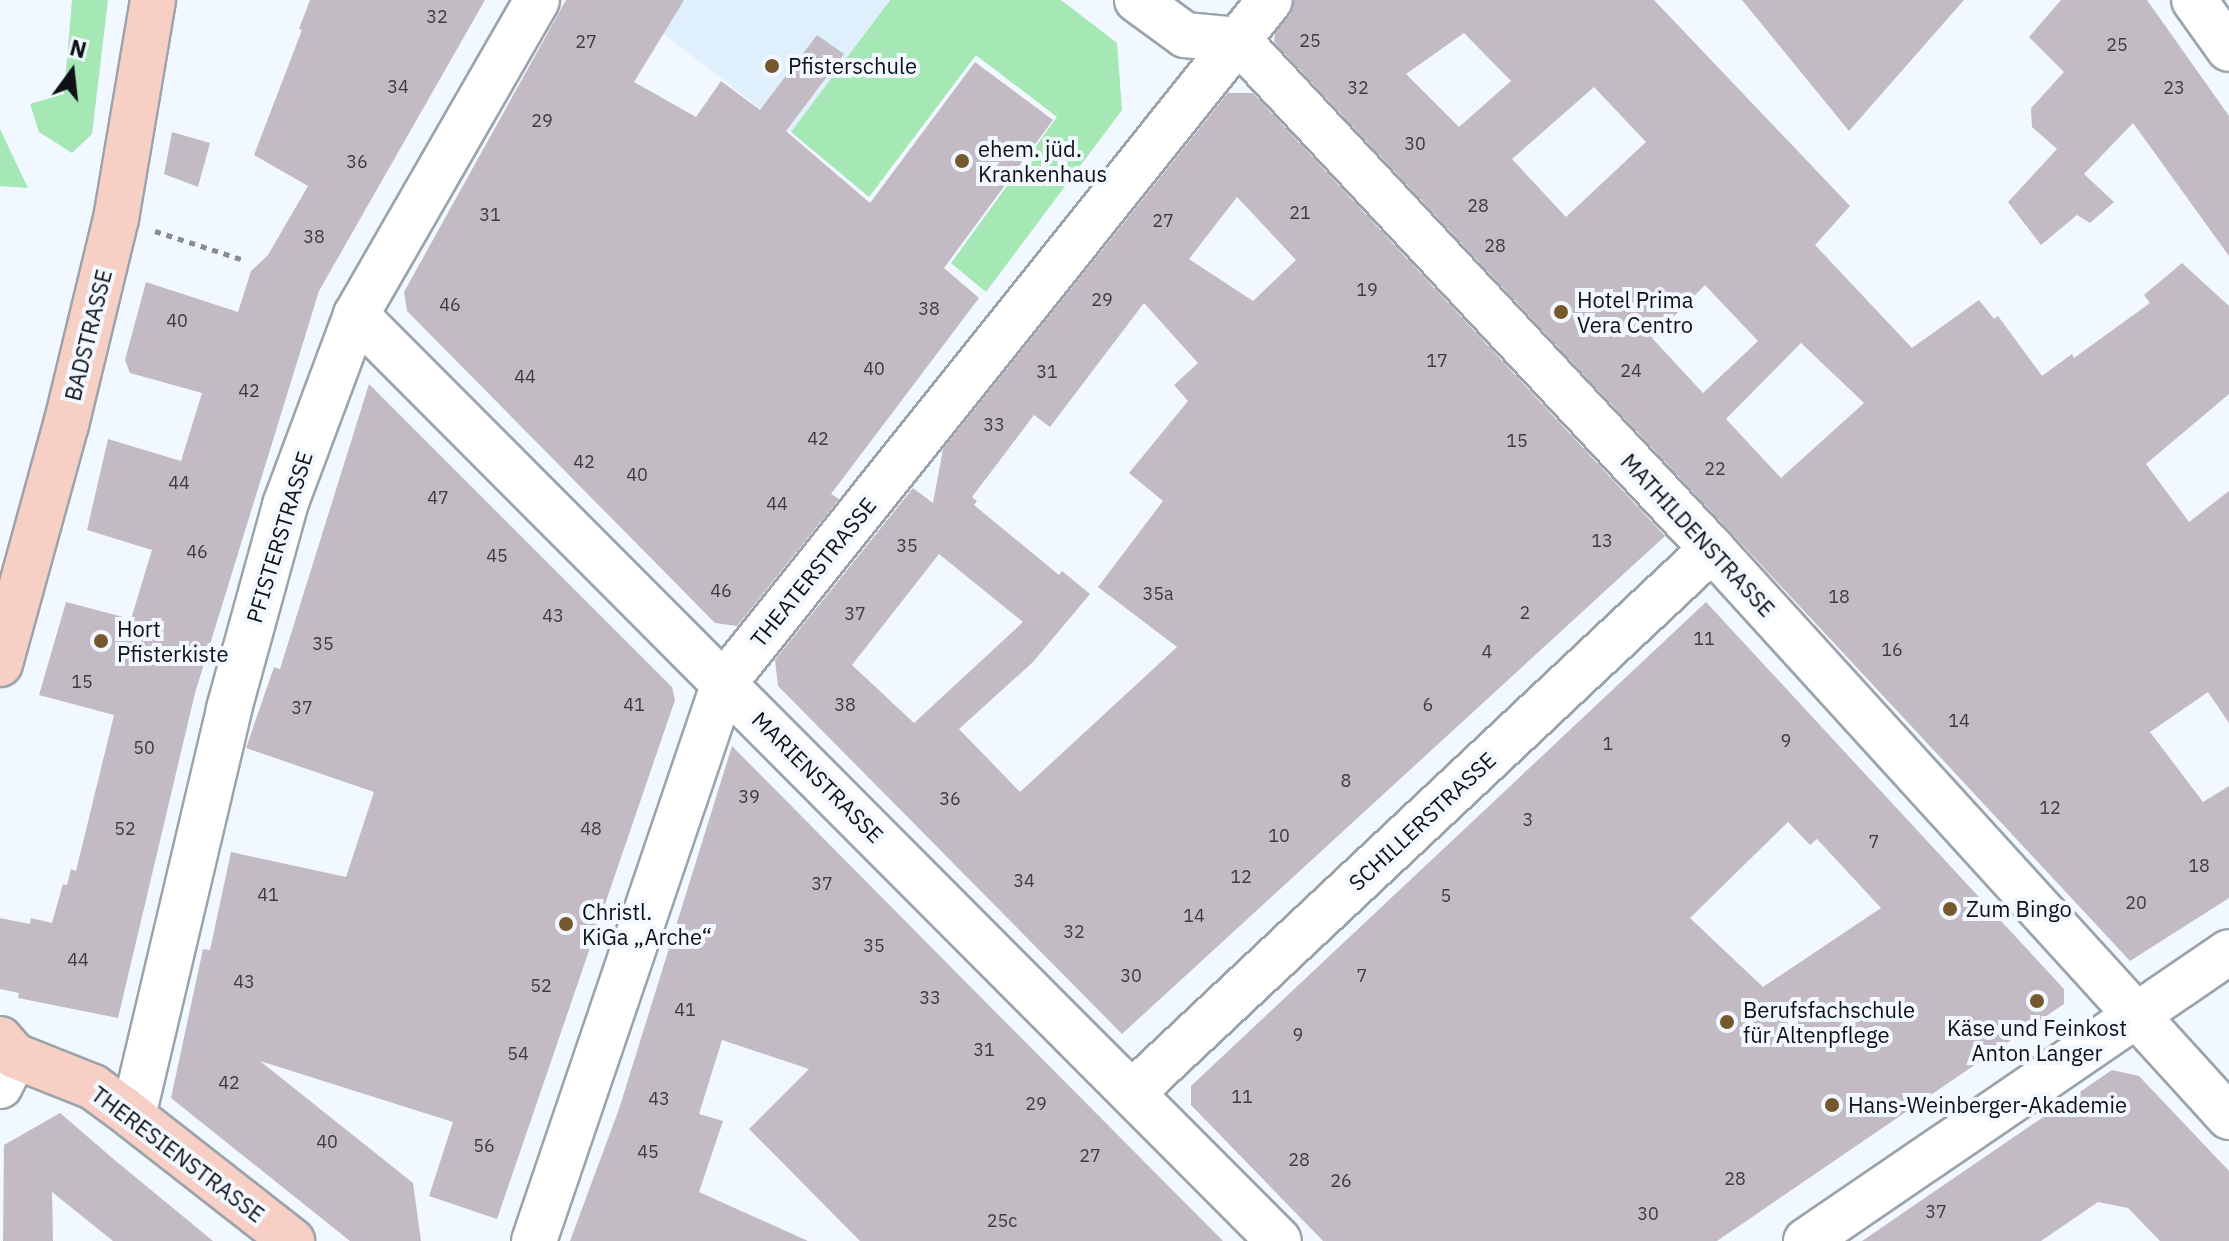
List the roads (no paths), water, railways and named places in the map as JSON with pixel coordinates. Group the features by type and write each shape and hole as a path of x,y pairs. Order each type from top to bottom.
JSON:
{"street":[{"name":"BADSTRASSE","path":"0,664 63,434 116,219 153,0"},
{"name":"PFISTERSTRASSE","path":"133,1116 229,709 285,505 356,315 537,0"},
{"path":"1137,0 1185,35 1238,40"},
{"name":"THEATERSTRASSE","path":"534,1241 724,683 1270,0"},
{"path":"2194,0 2229,49"},
{"name":"MATHILDENSTRASSE","path":"1238,40 1712,549 2229,1117"},
{"name":"MARIENSTRASSE","path":"356,315 1279,1241"},
{"name":"SCHILLERSTRASSE","path":"1133,1092 1712,549"},
{"path":"1806,1241 2229,952"},
{"name":"THERESIENSTRASSE","path":"5,1060 93,1087 292,1241"}],"place":[{"name":"Pfisterschule","path":"772,66"},
{"name":"ehem. jüd. Krankenhaus","path":"962,161"},
{"name":"Hotel Prima Vera Centro","path":"1561,312"},
{"name":"Hort Pfisterkiste","path":"101,641"},
{"name":"Zum Bingo","path":"1950,909"},
{"name":"Christl. KiGa „Arche“","path":"566,924"},
{"name":"Käse und Feinkost Anton Langer","path":"2037,1001"},
{"name":"Berufsfachschule für Altenpflege","path":"1727,1022"},
{"name":"Hans-Weinberger-Akademie","path":"1832,1105"}]}
